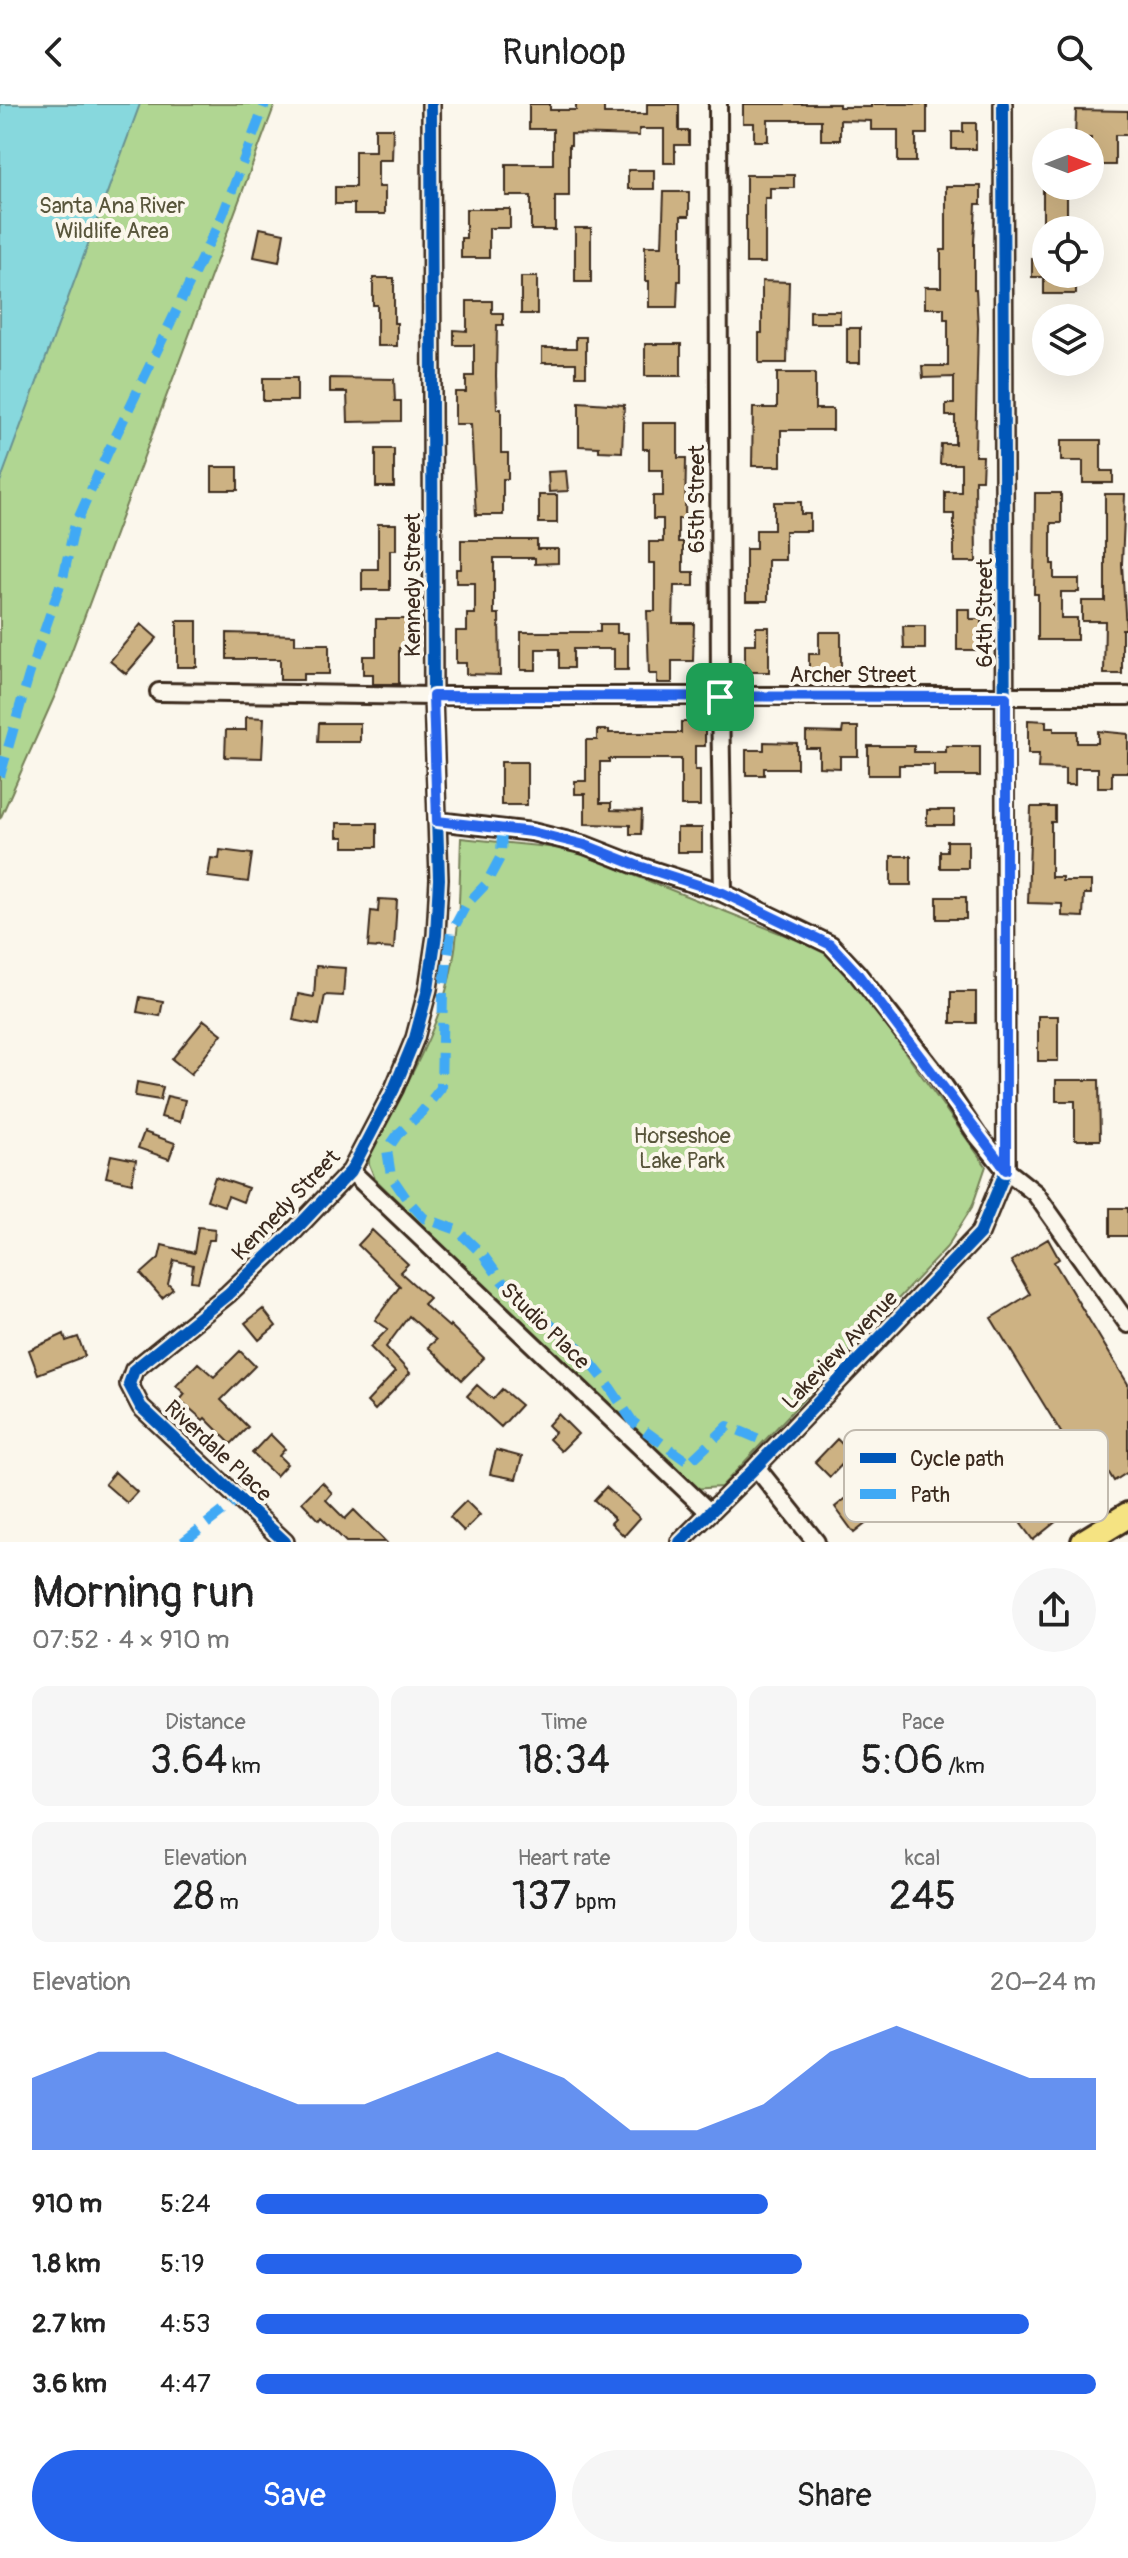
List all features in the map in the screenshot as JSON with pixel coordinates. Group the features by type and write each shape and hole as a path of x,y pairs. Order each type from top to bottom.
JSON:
{"main road":[{"path":"1084,1542 1128,1515"}],"street":[{"name":"Kennedy Street","path":"129,1384 134,1370 228,1294 351,1171 394,1089 415,1038 428,989 438,907 433,696 431,104"},
{"name":"65th Street","path":"718,104 723,893"},
{"name":"64th Street","path":"1003,104 1006,1170"},
{"name":"Archer Street","path":"159,692 433,696 1128,696"},
{"path":"437,821 532,832 585,845 723,893 831,945 934,1071 977,1135 1006,1170 1035,1193 1128,1324"},
{"name":"Lakeview Avenue","path":"680,1542 980,1233 1006,1170"},
{"name":"Studio Place","path":"351,1171 709,1512"},
{"name":"Riverdale Place","path":"129,1384 141,1407 285,1542"},
{"path":"756,1467 816,1542"}],"green space":[{"name":"Santa Ana River Wildlife Area","path":"0,104 275,104 56,693 0,819"},
{"name":"Horseshoe Lake Park","path":"461,838 568,849 825,951 858,986 986,1166 972,1207 947,1247 721,1487 692,1489 375,1179 369,1164 369,1150 422,1053 451,972 458,915"}],"water":[{"path":"0,104 140,104 0,482"}],"building":[{"path":"529,104 550,104 550,110 576,110 576,104 604,104 604,114 647,114 647,104 679,104 679,131 689,131 689,145 675,145 675,163 664,163 664,129 639,129 639,136 571,134 569,196 555,196 555,230 531,230 531,196 506,196 506,164 553,164 553,129 529,129"},
{"path":"743,104 871,107 871,104 927,104 927,134 916,134 916,162 898,162 898,130 871,130 871,121 840,120 840,140 821,140 821,120 768,120 768,141 754,141 754,123 743,123"},
{"path":"1076,110 1128,111 1128,135 1115,135 1115,165 1104,165 1104,128 1075,128"},
{"path":"963,123 976,123 976,149 952,149 952,132 963,132"},
{"path":"375,128 393,128 392,160 378,160 378,187 385,187 385,214 354,214 354,204 335,204 335,187 355,187 355,151 375,151"},
{"path":"628,170 654,170 654,189 628,189"},
{"path":"746,175 794,175 794,188 770,188 770,198 765,198 765,263 746,263"},
{"path":"946,186 981,186 981,204 976,204 974,242 978,328 975,456 983,456 982,480 975,480 976,562 954,562 954,514 945,514 945,492 961,492 961,464 940,464 941,444 955,444 955,416 946,416 946,404 954,404 954,377 923,378 922,366 948,366 948,319 944,319 944,308 925,308 925,287 941,287 941,250 946,250"},
{"path":"664,192 689,192 689,216 681,216 681,281 678,281 677,307 649,307 645,246 662,246"},
{"path":"1043,200 1067,200 1067,216 1043,216"},
{"path":"466,209 510,209 510,228 489,228 489,258 461,258 461,238 466,238"},
{"path":"260,228 284,233 279,262 254,257"},
{"path":"575,228 591,228 591,282 575,282"},
{"path":"521,277 537,277 537,314 521,314"},
{"path":"373,278 394,278 397,346 377,346 377,305 373,305"},
{"path":"762,281 789,282 787,363 759,363"},
{"path":"1044,288 1076,288 1076,294 1044,294"},
{"path":"467,301 492,301 492,313 503,313 503,325 497,325 496,376 497,409 501,409 501,453 508,453 508,479 503,479 503,515 476,515 471,424 455,424 455,392 466,392 466,376 474,376 474,345 454,345 454,330 467,331"},
{"path":"810,311 840,311 840,323 810,323"},
{"path":"847,328 860,328 860,363 847,363"},
{"path":"576,337 586,337 586,376 576,376 576,363 542,363 542,348 576,348"},
{"path":"645,344 681,344 681,376 645,376"},
{"path":"777,373 815,373 815,409 833,409 833,430 781,430 781,466 752,466 753,408 777,408"},
{"path":"263,378 297,378 297,401 263,401"},
{"path":"330,378 394,379 395,401 401,401 401,421 348,422 347,392 330,392"},
{"path":"579,402 624,405 622,452 579,446"},
{"path":"643,423 678,423 678,458 686,458 685,519 678,519 678,542 683,542 683,572 694,572 694,586 674,586 673,623 694,623 693,661 672,661 672,683 657,683 657,674 649,674 647,611 655,611 655,563 649,563 649,542 663,542 663,519 653,519 653,496 663,496 663,470 649,470 649,449 643,449"},
{"path":"1061,440 1101,440 1101,471 1113,471 1113,483 1083,483 1083,461 1061,461"},
{"path":"376,449 394,449 394,487 376,487"},
{"path":"212,467 238,467 238,490 212,490"},
{"path":"566,471 568,491 549,492 548,472"},
{"path":"1035,493 1061,493 1061,523 1051,523 1051,564 1054,564 1054,579 1079,579 1079,592 1061,592 1061,618 1077,618 1077,640 1038,640 1038,594 1034,594"},
{"path":"1105,494 1125,494 1122,564 1126,629 1122,629 1122,674 1104,674 1105,621 1082,621 1082,601 1105,601"},
{"path":"539,495 557,495 557,523 539,523"},
{"path":"774,502 801,502 801,514 810,514 810,531 785,531 785,560 768,560 768,601 746,601 746,549 756,549 756,530 774,530"},
{"path":"378,524 396,524 396,550 390,550 390,590 362,590 362,569 378,569"},
{"path":"461,540 537,540 537,549 558,549 558,563 535,564 535,558 494,558 494,614 499,614 500,675 466,674 466,663 456,663 456,631 467,631 467,614 475,614 475,583 456,583 456,569 461,569"},
{"path":"957,609 970,609 970,619 981,619 981,650 957,650"},
{"path":"376,619 407,619 407,648 399,648 399,684 373,684 373,674 363,674 363,656 376,656"},
{"path":"177,621 197,621 197,667 177,667"},
{"path":"141,624 157,638 126,674 110,661"},
{"path":"600,624 617,624 617,633 628,633 628,670 614,670 614,649 573,649 573,668 559,668 559,649 536,649 536,670 521,670 521,632 600,632"},
{"path":"903,626 925,626 925,649 904,649"},
{"path":"756,627 769,627 769,672 745,672 745,644 756,644"},
{"path":"819,632 841,632 841,672 809,672 809,654 819,654"},
{"path":"227,633 295,635 295,644 329,644 329,674 303,674 303,680 280,680 280,659 227,659"},
{"path":"246,717 264,718 262,758 225,757 226,730 246,730"},
{"path":"1028,720 1046,721 1046,728 1054,728 1054,731 1077,731 1077,743 1098,743 1098,731 1128,734 1128,772 1112,772 1112,787 1098,787 1098,768 1075,768 1075,785 1065,785 1065,769 1038,768 1039,754 1028,754"},
{"path":"681,722 705,722 705,746 695,746 695,770 700,770 700,806 681,806 681,759 609,759 609,762 600,762 600,803 611,803 611,810 642,811 641,834 630,834 630,825 585,824 585,794 575,794 575,781 586,781 586,740 597,740 597,730 609,730 609,733 681,733"},
{"path":"319,723 360,723 360,742 318,742"},
{"path":"843,727 858,727 858,756 840,756 840,768 819,767 819,748 806,748 806,732 842,733"},
{"path":"764,742 797,743 797,768 764,768 764,775 746,775 746,750 764,750"},
{"path":"868,746 914,746 914,752 946,752 946,746 980,746 980,776 934,776 934,765 899,765 899,775 868,775"},
{"path":"501,762 527,762 527,805 501,805"},
{"path":"1031,807 1055,807 1055,822 1051,822 1051,877 1062,877 1062,881 1091,881 1091,894 1084,894 1083,917 1062,916 1062,904 1028,903"},
{"path":"927,810 954,810 954,825 927,825"},
{"path":"337,823 377,823 377,847 344,847 344,837 337,837"},
{"path":"677,828 702,828 702,852 677,852"},
{"path":"947,841 968,841 968,868 940,868 940,851 947,851"},
{"path":"220,850 252,854 248,882 208,877 211,858 219,859"},
{"path":"891,856 911,856 911,885 891,885"},
{"path":"937,897 966,897 966,919 937,919"},
{"path":"379,899 397,900 394,949 368,947 371,911 378,912"},
{"path":"316,966 345,968 343,996 325,995 319,1025 293,1020 298,994 314,997"},
{"path":"951,992 976,992 976,1023 951,1023"},
{"path":"140,997 163,1001 160,1016 137,1012"},
{"path":"1038,1016 1058,1016 1058,1061 1038,1061"},
{"path":"204,1020 222,1034 191,1074 172,1059"},
{"path":"1056,1080 1099,1080 1100,1140 1075,1140 1075,1101 1056,1101"},
{"path":"137,1082 163,1087 160,1100 135,1096"},
{"path":"167,1096 185,1100 180,1122 161,1117"},
{"path":"144,1132 175,1143 169,1159 138,1148"},
{"path":"111,1155 136,1160 132,1183 106,1177"},
{"path":"215,1177 248,1188 243,1202 228,1196 224,1206 207,1200"},
{"path":"1110,1208 1128,1208 1128,1236 1110,1236"},
{"path":"198,1227 215,1229 214,1240 209,1240 198,1282 191,1281 193,1265 174,1260 168,1284 173,1289 162,1298 141,1274 159,1258 162,1245 194,1253"},
{"path":"372,1230 408,1264 400,1272 429,1298 423,1304 484,1358 462,1380 428,1347 436,1340 409,1316 386,1347 410,1373 375,1410 367,1402 395,1372 370,1347 388,1329 375,1320 400,1286 358,1245"},
{"path":"1048,1239 1059,1259 1054,1262 1128,1384 1128,1472 1114,1481 1108,1471 1108,1430 1060,1430 991,1318 1030,1294 1011,1261"},
{"path":"263,1309 276,1326 259,1340 245,1323"},
{"path":"64,1334 66,1341 78,1337 85,1356 38,1374 29,1350"},
{"path":"240,1351 255,1366 221,1400 248,1427 231,1444 205,1418 203,1420 180,1400 185,1394 176,1386 198,1363 214,1377"},
{"path":"477,1385 493,1399 502,1389 521,1405 501,1427 467,1396"},
{"path":"558,1414 578,1434 561,1451 549,1439 555,1432 548,1425"},
{"path":"270,1434 285,1449 279,1456 287,1464 276,1476 252,1453"},
{"path":"837,1439 844,1446 844,1462 830,1477 815,1462"},
{"path":"496,1450 522,1457 516,1479 490,1474"},
{"path":"115,1472 137,1492 127,1503 105,1484"},
{"path":"322,1482 332,1493 326,1500 345,1519 354,1510 386,1542 346,1542 321,1517 319,1520 302,1502"},
{"path":"606,1487 640,1518 624,1536 611,1523 615,1519 594,1500"},
{"path":"844,1500 844,1519 835,1507"},
{"path":"466,1501 480,1515 464,1531 450,1517"},
{"path":"846,1522 868,1522 854,1533"},
{"path":"1024,1522 1056,1522 1033,1540 1021,1524"}],"marked path":[{"path":"0,776 29,675 64,574 74,528 223,214 265,104"},
{"path":"502,829 501,856 486,884 466,905 451,933 443,992 441,1088 387,1150 391,1176 424,1218 457,1230 524,1303 578,1347 633,1422 689,1463 728,1426 759,1439"},
{"path":"183,1542 239,1499"}],"cycle path":[{"path":"285,1542 141,1407 129,1384 134,1370 228,1294 351,1171 394,1089 415,1038 428,989 436,935 439,879 433,696 431,104"},
{"path":"680,1542 980,1233 1006,1170 1003,104"}],"route":[{"path":"433,696 720,697 1006,697 1006,1170 977,1135 934,1071 857,973 831,945 723,893 585,845 532,832 437,821 433,696"}]}
